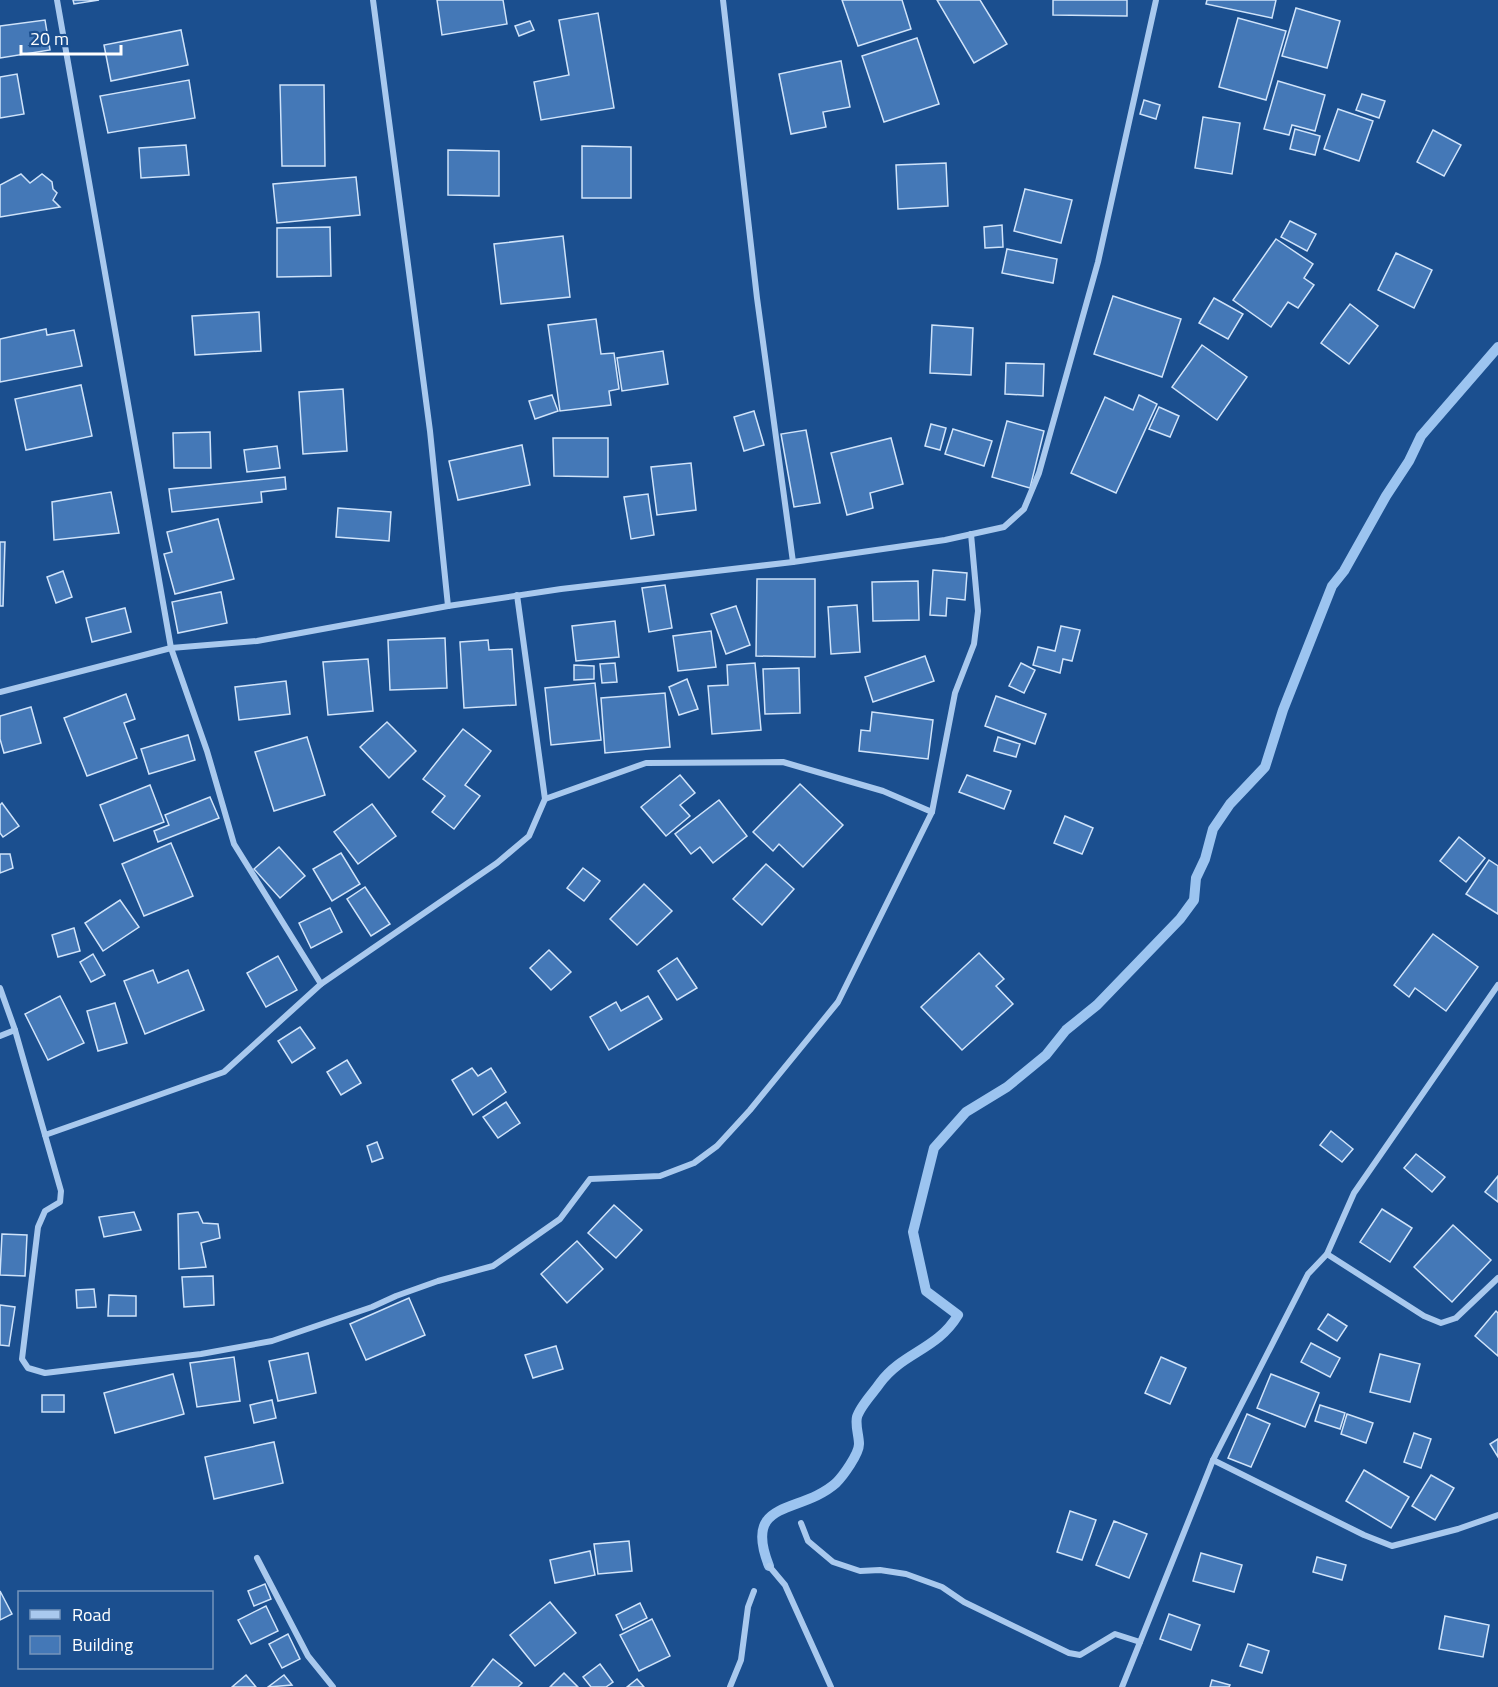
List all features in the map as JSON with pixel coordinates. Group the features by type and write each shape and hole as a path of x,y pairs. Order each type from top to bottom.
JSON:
{"street":[{"path":"57,0 171,648 207,751 234,844 321,984"},
{"path":"373,0 429,420 448,606"},
{"path":"723,0 758,298 793,562"},
{"path":"0,692 171,648 257,640 517,595 793,562 1004,527 1024,510 1040,473 1098,262 1156,0"},
{"path":"0,988 15,1030 61,1191 60,1202 45,1211 38,1227 22,1359 28,1368 45,1373 201,1354 272,1341 372,1307 427,1285 493,1266 560,1219 590,1179 660,1176 694,1163 717,1146 750,1110 838,1002 932,812 956,693 974,644 978,611 971,534"},
{"path":"45,1135 224,1072 321,984 497,863 529,836 545,799 517,595"},
{"path":"545,799 646,763 783,762 883,791 932,812"},
{"path":"1122,1687 1213,1460 1308,1274 1327,1254 1354,1193 1498,985"},
{"path":"0,1036 15,1030"},
{"path":"1327,1254 1424,1316 1441,1323 1456,1318 1498,1278"},
{"path":"1213,1460 1364,1535 1392,1546 1458,1529 1498,1515"},
{"path":"801,1523 808,1541 833,1562 860,1571 880,1570 906,1574 942,1587 964,1602 1069,1653 1080,1655 1115,1634 1140,1642"},
{"path":"256,1558 308,1656 333,1687"},
{"path":"769,1566 785,1585 831,1687"},
{"path":"730,1687 741,1660 748,1607 754,1591"}],"building":[{"path":"73,0 99,0 74,4"},
{"path":"437,0 503,0 507,24 442,35"},
{"path":"842,0 902,0 911,29 858,46"},
{"path":"937,0 980,0 1007,44 974,63"},
{"path":"1053,0 1127,0 1127,16 1053,15"},
{"path":"1207,0 1276,0 1272,18 1206,4"},
{"path":"1296,8 1340,21 1327,68 1282,56"},
{"path":"598,13 614,108 541,120 534,82 569,75 559,20"},
{"path":"1238,18 1286,31 1266,100 1219,87"},
{"path":"45,20 50,50 0,58 0,26"},
{"path":"530,21 534,30 519,36 515,26"},
{"path":"181,30 188,65 111,81 104,45"},
{"path":"917,38 939,104 884,122 862,56"},
{"path":"841,61 850,107 823,112 826,127 791,134 779,74"},
{"path":"17,74 24,114 0,118 0,77"},
{"path":"189,80 195,118 108,133 100,96"},
{"path":"1278,81 1325,95 1315,131 1292,125 1289,135 1264,129"},
{"path":"280,85 324,85 325,166 282,166"},
{"path":"1362,94 1385,101 1379,118 1356,110"},
{"path":"1144,100 1160,105 1156,119 1140,114"},
{"path":"1338,109 1373,121 1359,161 1324,149"},
{"path":"1203,117 1240,123 1232,174 1195,168"},
{"path":"1295,129 1320,136 1315,155 1290,149"},
{"path":"1433,130 1461,145 1444,176 1417,162"},
{"path":"186,145 189,175 141,178 139,148"},
{"path":"582,146 631,147 631,198 582,198"},
{"path":"448,150 499,151 499,196 448,195"},
{"path":"946,163 948,206 898,209 896,165"},
{"path":"21,174 30,183 42,174 52,182 53,189 57,193 53,200 60,207 0,217 0,185"},
{"path":"356,177 360,215 277,223 273,184"},
{"path":"1025,189 1072,200 1061,243 1014,231"},
{"path":"1290,221 1316,234 1307,251 1281,237"},
{"path":"1002,225 1003,247 985,248 984,227"},
{"path":"330,227 331,276 277,277 277,228"},
{"path":"563,236 570,297 501,304 494,244"},
{"path":"1276,239 1313,264 1304,278 1314,285 1298,308 1288,302 1271,327 1233,300"},
{"path":"1007,249 1057,259 1053,283 1002,273"},
{"path":"1396,253 1432,270 1414,308 1378,290"},
{"path":"1113,296 1181,319 1162,377 1094,354"},
{"path":"1214,298 1243,314 1228,339 1199,323"},
{"path":"1350,304 1378,326 1349,364 1321,343"},
{"path":"259,312 261,351 195,355 192,316"},
{"path":"596,319 601,354 614,353 619,389 609,391 611,405 560,411 548,325"},
{"path":"932,325 973,328 971,375 930,373"},
{"path":"46,329 47,335 74,330 82,366 0,382 0,339"},
{"path":"1202,345 1247,377 1217,420 1172,387"},
{"path":"663,351 668,384 622,391 617,358"},
{"path":"1006,363 1044,364 1043,396 1005,394"},
{"path":"81,385 92,436 26,450 15,399"},
{"path":"343,389 347,451 303,454 299,392"},
{"path":"552,395 558,411 535,419 529,401"},
{"path":"1139,395 1157,404 1116,493 1071,473 1105,397 1133,410"},
{"path":"1159,407 1179,416 1170,437 1149,429"},
{"path":"754,411 764,445 744,451 734,417"},
{"path":"1007,421 1044,431 1030,488 992,477"},
{"path":"931,424 946,428 940,450 925,446"},
{"path":"953,429 992,441 984,466 945,454"},
{"path":"806,430 820,503 794,507 781,434"},
{"path":"210,432 211,468 174,468 173,433"},
{"path":"553,438 608,438 608,477 554,476"},
{"path":"891,438 903,484 870,493 873,508 847,515 831,453"},
{"path":"522,445 530,485 458,500 449,461"},
{"path":"277,446 280,468 247,472 244,450"},
{"path":"691,463 696,510 657,515 651,467"},
{"path":"285,477 286,489 261,492 262,502 172,512 169,489"},
{"path":"111,492 119,533 54,540 52,502"},
{"path":"648,494 654,535 631,539 624,497"},
{"path":"338,508 391,512 389,541 336,537"},
{"path":"218,519 234,579 175,594 164,554 172,552 167,532"},
{"path":"0,542 5,542 3,606 0,606"},
{"path":"933,570 967,573 965,600 947,598 946,616 930,615"},
{"path":"63,571 72,597 56,603 47,577"},
{"path":"757,579 815,579 815,657 756,656"},
{"path":"918,581 919,620 873,621 872,582"},
{"path":"665,585 672,628 649,632 642,588"},
{"path":"221,592 227,623 178,633 172,602"},
{"path":"857,605 860,652 831,654 828,607"},
{"path":"736,606 750,645 726,654 711,614"},
{"path":"125,608 131,632 92,642 86,618"},
{"path":"615,621 619,657 576,661 572,626"},
{"path":"1061,626 1080,630 1072,661 1063,659 1060,673 1033,665 1038,647 1055,651"},
{"path":"711,631 716,667 678,671 673,636"},
{"path":"445,638 447,688 390,690 388,640"},
{"path":"488,640 489,650 512,649 516,705 464,708 460,642"},
{"path":"925,656 934,681 873,702 865,677"},
{"path":"368,659 373,711 328,715 323,662"},
{"path":"615,663 617,682 602,683 600,664"},
{"path":"755,663 761,730 712,734 708,686 728,685 727,665"},
{"path":"1021,663 1035,670 1024,693 1009,686"},
{"path":"574,665 594,666 594,679 574,680"},
{"path":"799,668 800,713 765,714 763,669"},
{"path":"687,679 698,709 679,715 669,687"},
{"path":"286,681 290,714 239,720 235,687"},
{"path":"595,683 601,740 551,745 545,688"},
{"path":"665,693 670,747 605,753 601,698"},
{"path":"126,694 135,719 124,723 137,758 87,776 64,718"},
{"path":"996,696 1046,714 1035,744 985,726"},
{"path":"31,707 41,743 4,753 0,739 0,716"},
{"path":"872,712 933,720 928,759 859,751 861,730 870,731"},
{"path":"387,722 416,751 389,778 360,747"},
{"path":"463,729 491,751 465,785 480,796 454,829 432,812 445,796 423,779"},
{"path":"188,735 195,760 149,774 141,749"},
{"path":"307,737 325,795 274,811 255,752"},
{"path":"998,737 1020,744 1016,757 994,751"},
{"path":"680,775 695,793 680,805 690,816 666,836 641,807"},
{"path":"967,775 1011,791 1004,809 959,792"},
{"path":"800,784 843,825 803,867 779,844 773,851 753,832"},
{"path":"150,785 164,822 114,841 100,805"},
{"path":"210,797 219,818 158,842 154,831 169,825 165,815"},
{"path":"719,800 747,836 713,863 700,847 691,854 675,834"},
{"path":"2,803 19,826 3,837 0,833 0,805"},
{"path":"372,804 396,836 358,864 334,832"},
{"path":"1065,816 1093,828 1082,854 1054,843"},
{"path":"1459,837 1485,858 1466,882 1440,861"},
{"path":"171,843 193,896 144,916 122,864"},
{"path":"279,847 305,876 280,898 254,869"},
{"path":"341,853 360,884 332,901 313,869"},
{"path":"0,854 10,854 13,868 0,873"},
{"path":"1489,860 1498,866 1498,914 1466,894"},
{"path":"766,864 794,889 762,925 733,899"},
{"path":"583,868 600,881 584,901 567,888"},
{"path":"644,884 672,911 637,945 610,919"},
{"path":"365,887 390,924 371,936 347,899"},
{"path":"120,900 139,927 103,951 85,923"},
{"path":"330,908 342,932 311,948 299,923"},
{"path":"74,928 80,951 58,957 52,935"},
{"path":"1433,934 1478,967 1446,1011 1415,988 1409,997 1394,985"},
{"path":"549,950 571,972 551,990 530,968"},
{"path":"979,953 1004,979 996,986 1013,1004 962,1050 921,1007"},
{"path":"93,954 105,975 91,982 80,962"},
{"path":"278,956 297,990 266,1007 247,973"},
{"path":"677,958 697,988 677,1000 658,971"},
{"path":"153,970 158,983 188,970 204,1010 145,1034 124,981"},
{"path":"60,996 84,1043 48,1060 25,1014"},
{"path":"648,996 662,1019 609,1050 590,1017 616,1002 621,1011"},
{"path":"115,1003 127,1043 98,1051 87,1011"},
{"path":"300,1027 315,1048 292,1063 278,1041"},
{"path":"347,1060 361,1083 341,1095 327,1072"},
{"path":"472,1068 478,1076 491,1068 506,1092 473,1115 452,1080"},
{"path":"506,1102 520,1123 498,1138 483,1117"},
{"path":"1331,1131 1353,1149 1342,1162 1320,1145"},
{"path":"377,1142 383,1158 372,1162 367,1146"},
{"path":"1416,1154 1445,1177 1432,1192 1404,1168"},
{"path":"1498,1176 1498,1202 1485,1192"},
{"path":"614,1205 642,1230 616,1258 588,1233"},
{"path":"1382,1209 1412,1228 1390,1262 1360,1242"},
{"path":"134,1212 141,1230 104,1237 99,1217"},
{"path":"198,1212 203,1223 218,1224 220,1238 201,1243 206,1267 179,1269 178,1214"},
{"path":"1453,1225 1491,1260 1452,1302 1414,1267"},
{"path":"2,1234 27,1235 25,1276 0,1275"},
{"path":"577,1241 603,1269 567,1303 541,1274"},
{"path":"213,1276 214,1305 184,1307 182,1277"},
{"path":"94,1289 96,1307 77,1308 76,1290"},
{"path":"109,1295 136,1296 136,1316 108,1316"},
{"path":"409,1298 425,1335 366,1360 350,1324"},
{"path":"0,1305 15,1307 9,1346 0,1345"},
{"path":"1496,1311 1498,1313 1498,1356 1475,1336"},
{"path":"1328,1314 1347,1326 1337,1341 1318,1329"},
{"path":"1311,1343 1340,1358 1330,1377 1301,1362"},
{"path":"556,1346 563,1369 533,1378 525,1355"},
{"path":"308,1353 316,1393 278,1401 269,1361"},
{"path":"1380,1354 1420,1364 1410,1402 1370,1392"},
{"path":"234,1357 240,1401 197,1407 190,1363"},
{"path":"1161,1357 1186,1368 1170,1404 1145,1393"},
{"path":"173,1374 184,1414 115,1433 104,1393"},
{"path":"1271,1374 1319,1393 1305,1427 1257,1408"},
{"path":"42,1395 64,1395 64,1412 42,1412"},
{"path":"272,1400 276,1418 254,1423 250,1405"},
{"path":"1320,1405 1345,1413 1340,1429 1315,1421"},
{"path":"1247,1414 1270,1424 1251,1467 1228,1458"},
{"path":"1347,1414 1373,1423 1366,1443 1341,1434"},
{"path":"1414,1433 1431,1439 1421,1468 1404,1462"},
{"path":"1498,1439 1498,1457 1490,1444"},
{"path":"274,1442 283,1483 214,1499 205,1457"},
{"path":"1364,1470 1409,1497 1391,1528 1346,1501"},
{"path":"1431,1475 1454,1488 1435,1520 1412,1506"},
{"path":"1070,1511 1096,1520 1082,1560 1057,1552"},
{"path":"1114,1521 1147,1534 1129,1578 1096,1565"},
{"path":"629,1541 632,1571 598,1574 594,1544"},
{"path":"590,1551 595,1575 555,1583 550,1560"},
{"path":"1201,1553 1242,1565 1234,1592 1193,1581"},
{"path":"1317,1557 1346,1565 1342,1580 1313,1572"},
{"path":"265,1584 271,1599 254,1606 248,1591"},
{"path":"0,1591 12,1614 0,1620"},
{"path":"550,1602 576,1633 535,1666 510,1635"},
{"path":"640,1603 647,1618 623,1630 616,1615"},
{"path":"266,1606 278,1631 251,1644 238,1620"},
{"path":"1169,1614 1200,1625 1191,1650 1160,1639"},
{"path":"1445,1616 1489,1625 1483,1657 1439,1649"},
{"path":"652,1619 670,1656 639,1671 620,1635"},
{"path":"288,1634 300,1659 282,1668 269,1644"},
{"path":"1248,1644 1269,1651 1262,1673 1240,1666"},
{"path":"493,1659 522,1683 518,1687 471,1687"},
{"path":"600,1664 613,1682 606,1687 591,1687 583,1677"},
{"path":"564,1673 578,1687 550,1687"},
{"path":"246,1675 256,1687 232,1687"},
{"path":"284,1675 292,1685 268,1687"},
{"path":"637,1679 644,1687 627,1687"},
{"path":"1212,1680 1230,1685 1229,1687 1210,1687"}],"waterway":[{"path":"769,1566 763,1544 763,1529 769,1518 779,1511 822,1493 836,1483 850,1465 858,1448 857,1420 864,1404 889,1373 940,1336 958,1315 926,1291 913,1232 934,1148 966,1112 1007,1087 1046,1055 1066,1030 1097,1005 1180,919 1194,900 1196,878 1205,859 1213,829 1230,804 1265,767 1283,710 1332,586 1344,571 1386,496 1409,461 1421,436 1498,347"}]}
